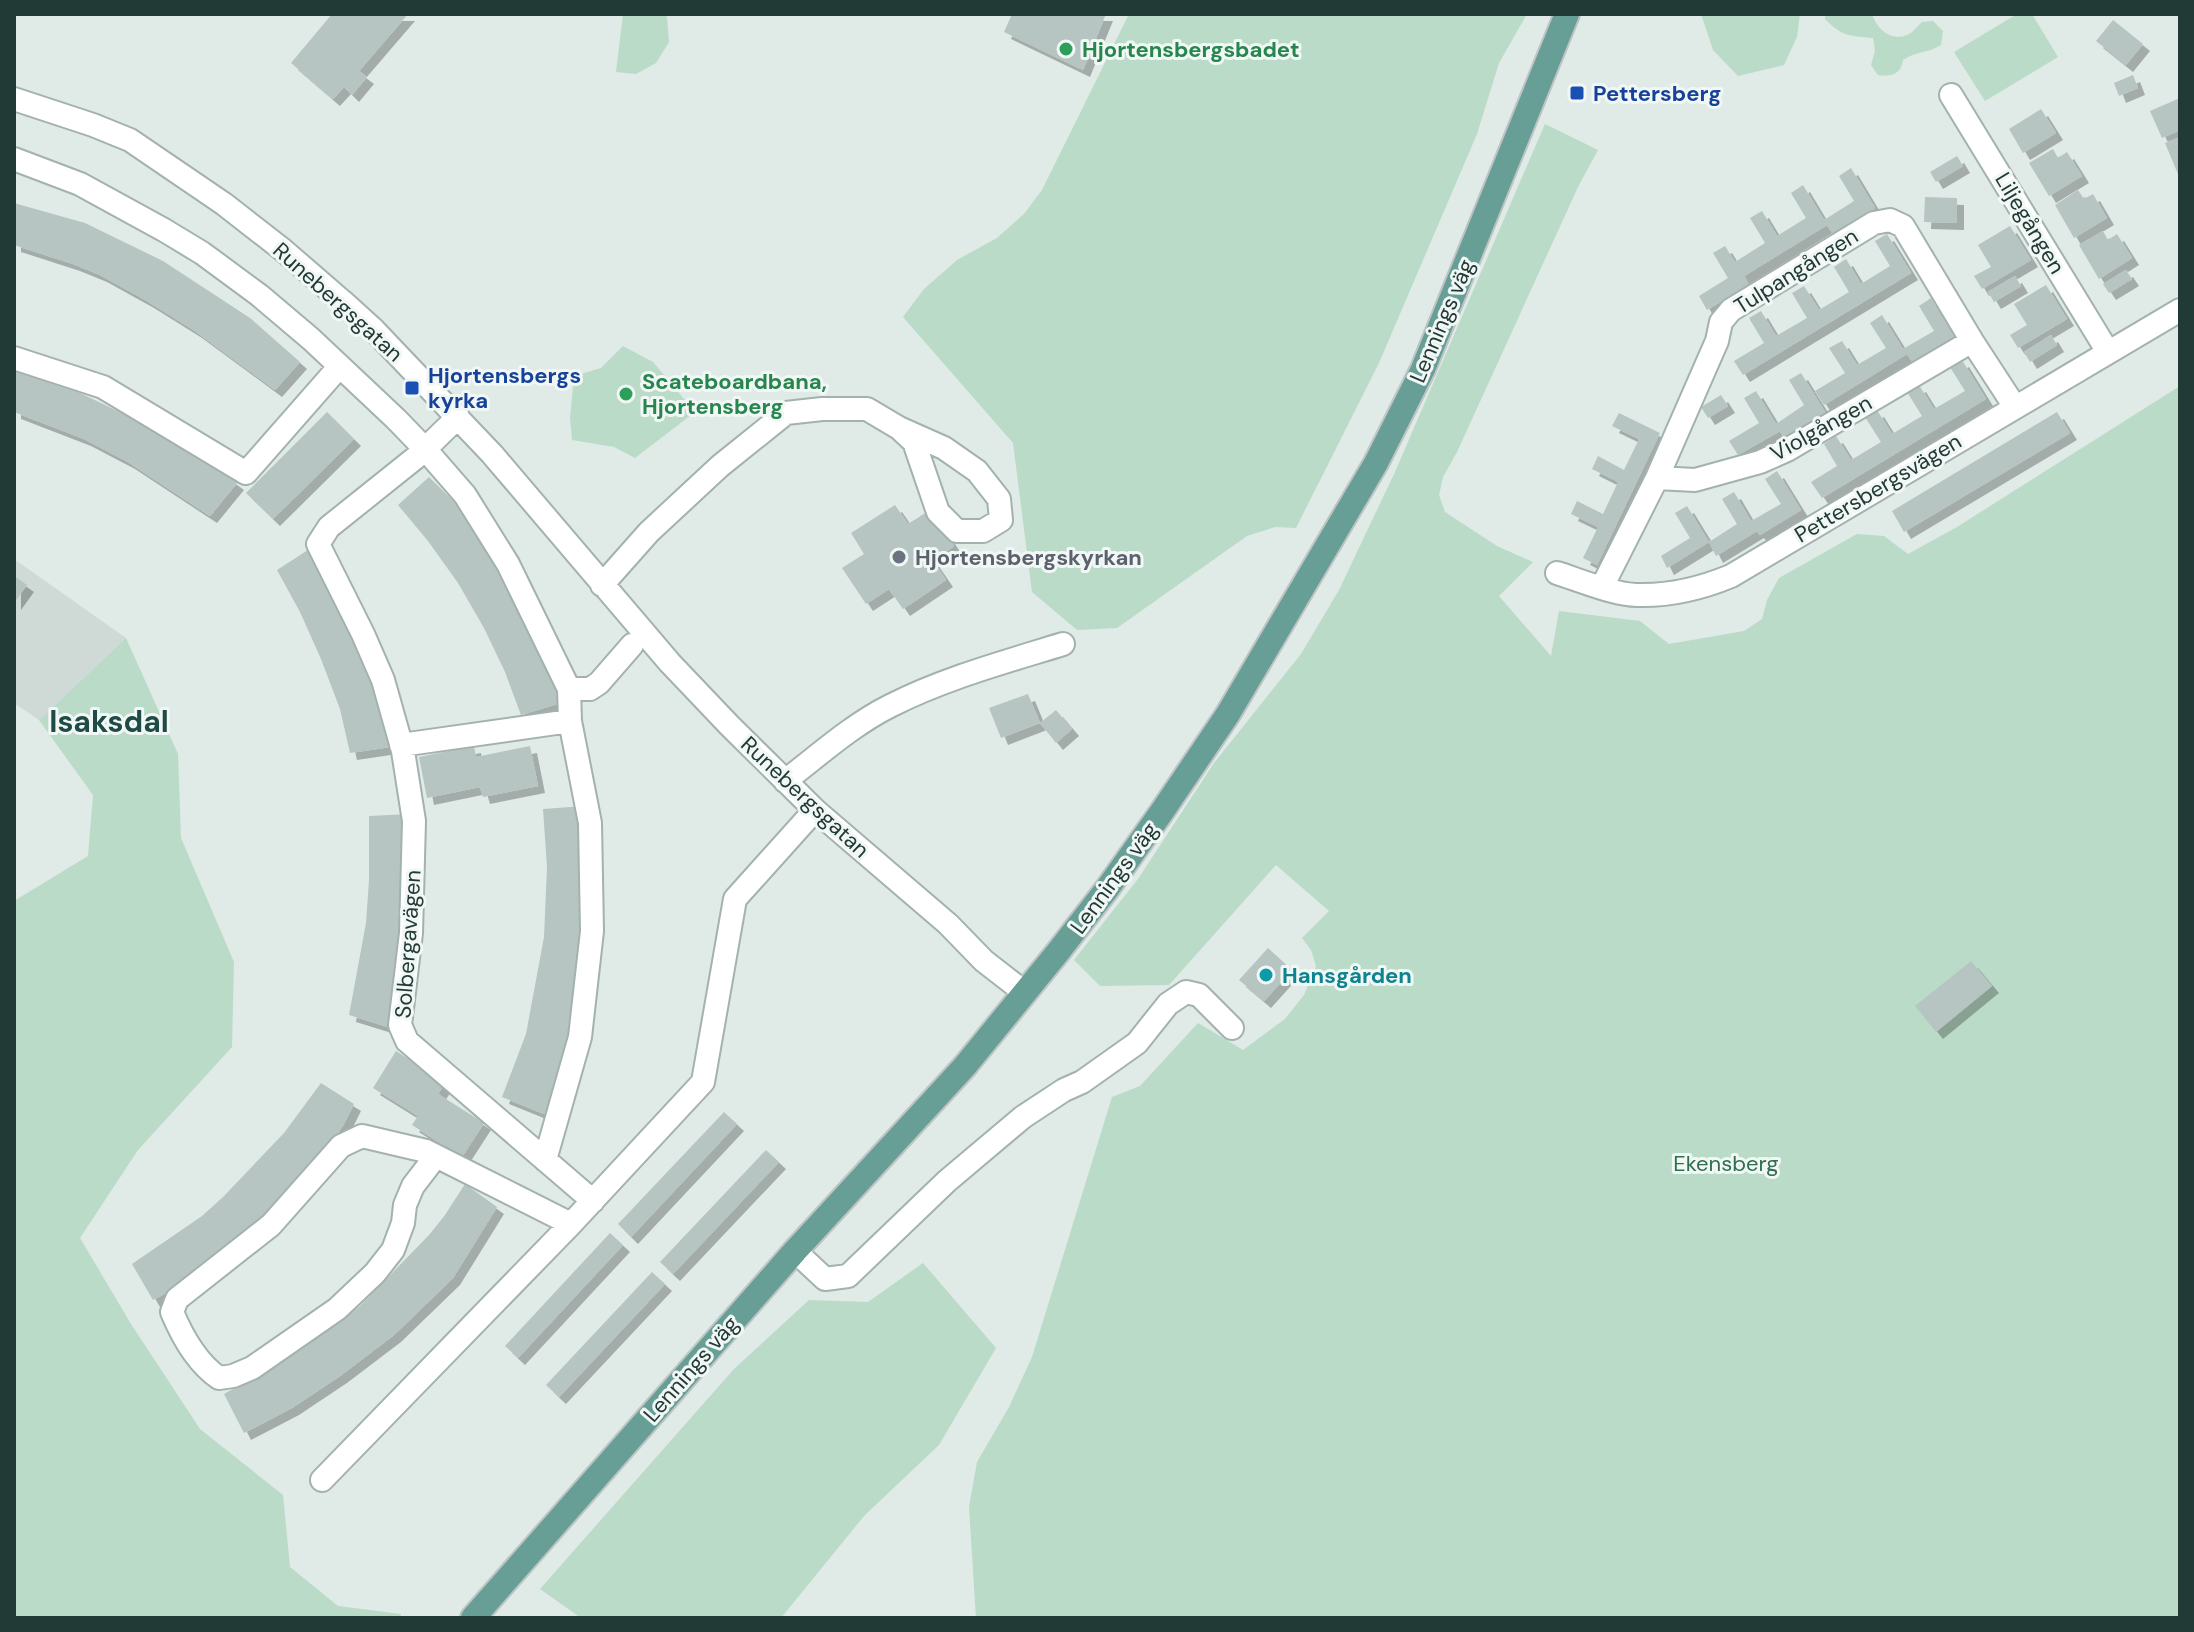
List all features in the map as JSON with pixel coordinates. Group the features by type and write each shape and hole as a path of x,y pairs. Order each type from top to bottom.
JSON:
{"main road":[{"name":"Lennings väg","path":"484,1615 795,1251 965,1066 1107,889 1228,714 1376,463 1423,369 1567,14"}],"street":[{"name":"Liljegången","path":"1951,95 2108,352"},
{"name":"Runebergsgatan","path":"14,99 130,140 224,204 283,250 374,330 458,417 670,663 785,781 948,924 984,961 1024,992"},
{"name":"Runebergsgatan","path":"14,159 80,184 202,253 311,339 396,419 465,495 508,564 569,689"},
{"name":"Tulpangången","path":"1602,587 1657,478 1706,366 1721,322 1731,310 1874,223 1890,220 1903,226 2015,407"},
{"name":"Pettersbergsvägen","path":"1557,573 1635,596 1671,593 1731,576 2180,310"},
{"name":"Violgången","path":"1657,478 1695,480 1760,462 1787,450 1972,341"},
{"path":"14,358 103,387 246,473 339,367"},
{"path":"602,585 649,532 720,466 786,413 867,409 899,428 944,448 977,471 999,499 1001,520 983,531 957,531 938,512 914,442 899,428"},
{"path":"425,449 458,417"},
{"name":"Solbergavägen","path":"425,449 329,527 318,544 383,680 401,745 414,821 411,933 400,1025 407,1041 593,1201"},
{"path":"785,781 830,745 887,707 939,683 1063,644"},
{"path":"545,1160 580,1037 592,931 590,823 570,721 569,689 590,689 599,683 632,645"},
{"path":"401,745 570,721"},
{"path":"322,1480 571,1224 703,1082 735,899 815,810"},
{"path":"795,1251 825,1279 848,1276 947,1181 1012,1126 1137,1043 1168,1004 1186,992 1199,995 1232,1028"},
{"path":"436,1156 413,1186 393,1250 375,1273 337,1309 252,1368 219,1378 205,1369 172,1312 177,1299 271,1225 341,1146 362,1136 412,1147 436,1156 571,1224"}],"shaded area":[{"path":"14,559 126,638 39,720 14,703"}],"green space":[{"path":"623,14 663,14 667,17 669,42 656,63 636,74 616,72"},
{"path":"1129,14 1527,14 1499,63 1477,134 1379,363 1296,528 1275,527 1247,536 1117,628 1077,630 1032,592 1013,443 903,317 924,289 957,260 997,238 1024,214 1042,190"},
{"path":"1701,14 1800,14 1797,37 1784,65 1738,76 1713,50"},
{"path":"1825,14 1872,14 1881,29 1895,37 1909,34 1922,22 1933,21 1943,31 1941,45 1903,60 1895,74 1878,75 1871,65 1875,51 1873,38 1841,32 1825,19"},
{"path":"2017,14 2032,14 2058,57 1985,101 1954,52"},
{"name":"Ekensberg","path":"1545,124 1598,150 1443,477 1439,495 1445,512 1497,546 1533,562 1499,596 1551,656 1559,611 1640,621 1669,644 1744,631 1762,619 1767,600 1779,578 1857,534 1884,536 1908,554 1957,527 2180,386 2180,1618 976,1618 969,1507 977,1462 1009,1407 1032,1357 1112,1097 1140,1086 1198,1023 1243,1050 1285,1019 1304,995 1316,966 1311,950 1302,938 1329,911 1276,865 1169,985 1100,986 1074,960 1138,879 1214,763 1301,654 1339,590 1395,472"},
{"name":"Scateboardbana, Hjortensberg","path":"623,346 653,362 695,412 635,458 614,447 572,440 570,418 574,376 601,368"},
{"path":"126,638 178,754 181,838 234,962 232,1047 138,1150 80,1238 131,1324 200,1429 283,1495 290,1567 338,1606 401,1614 400,1618 14,1618 14,901 88,856 93,795 39,720"},
{"path":"923,1263 996,1348 939,1445 864,1516 781,1618 581,1618 540,1589 734,1369 809,1300 868,1302"}],"building":[{"path":"332,14 408,14 359,71 367,77 352,95 344,87 333,99 291,63"},
{"name":"Hjortensbergsbadet","path":"1012,14 1106,14 1083,70 1004,32"},
{"path":"2113,20 2143,44 2126,65 2096,41"},
{"path":"2133,75 2138,88 2119,96 2114,83"},
{"path":"2180,98 2180,130 2162,138 2150,111"},
{"path":"2041,109 2056,133 2023,153 2009,129"},
{"path":"2180,137 2180,179 2165,143"},
{"path":"2053,149 2058,158 2067,152 2082,176 2049,196 2029,163"},
{"path":"1957,156 1963,166 1936,182 1930,172"},
{"path":"1851,168 1875,208 1833,234 1827,225 1744,276 1749,285 1707,310 1699,296 1728,278 1713,253 1725,246 1735,262 1765,243 1750,218 1762,211 1777,236 1806,218 1791,193 1803,185 1824,220 1854,201 1839,176"},
{"path":"2078,190 2084,199 2093,194 2107,218 2074,238 2055,205"},
{"path":"1925,197 1957,198 1957,223 1924,222"},
{"path":"14,203 85,223 163,261 250,318 300,362 275,390 195,331 147,301 100,275 14,245"},
{"path":"2010,226 2031,260 1982,289 1974,276 1991,267 1978,245"},
{"path":"2103,231 2108,240 2117,234 2132,258 2099,279 2079,245"},
{"path":"1887,234 1911,273 1743,375 1734,361 1764,343 1749,318 1761,311 1776,336 1807,318 1792,293 1804,286 1819,310 1849,292 1834,267 1846,259 1861,284 1890,266 1875,241"},
{"path":"2126,270 2132,279 2109,293 2103,284"},
{"path":"2015,276 2021,286 1994,302 1988,292"},
{"path":"2046,285 2067,319 2018,348 2010,335 2027,325 2014,304"},
{"path":"1931,298 1954,337 1913,363 1907,354 1824,405 1815,391 1845,373 1829,348 1842,341 1857,365 1886,348 1870,323 1882,315 1903,349 1934,331 1919,306"},
{"path":"2051,335 2057,345 2030,362 2024,352"},
{"path":"1962,360 1986,399 1822,498 1811,482 1837,466 1824,444 1836,436 1851,460 1881,442 1865,417 1877,410 1892,434 1922,416 1907,392 1919,385 1934,409 1965,391 1950,367"},
{"path":"14,371 80,393 145,424 200,456 237,483 210,516 128,462 84,439 14,412"},
{"path":"1801,373 1825,412 1783,437 1780,431 1738,455 1729,441 1759,423 1744,398 1756,391 1776,424 1804,405 1789,380"},
{"path":"1721,395 1728,406 1708,418 1701,407"},
{"path":"327,412 354,439 273,519 246,493"},
{"path":"2057,412 2070,433 1904,532 1892,511"},
{"path":"1619,413 1660,433 1597,565 1583,558 1598,527 1571,514 1577,501 1603,514 1618,482 1592,469 1598,456 1624,470 1639,439 1612,426"},
{"path":"1777,471 1801,510 1760,535 1757,531 1716,556 1709,542 1737,524 1722,499 1734,492 1751,521 1781,504 1765,479"},
{"path":"429,477 450,498 498,561 564,702 521,715 484,628 458,583 398,505"},
{"name":"Hjortensbergskyrkan","path":"895,505 908,524 930,510 954,546 933,561 946,580 903,609 889,589 866,604 842,568 864,554 851,533"},
{"path":"1687,506 1709,542 1667,568 1661,556 1690,538 1675,513"},
{"path":"311,548 327,574 393,728 397,746 350,753 340,709 321,659 277,570"},
{"path":"14,576 27,585 14,603"},
{"path":"1028,694 1040,723 1001,738 989,708"},
{"path":"1056,710 1072,729 1056,743 1040,723"},
{"path":"474,746 476,757 530,746 538,786 483,797 480,787 427,798 419,757"},
{"path":"584,806 585,943 570,1025 544,1114 502,1097 526,1034 544,937 547,867 543,809"},
{"path":"410,814 410,856 391,1028 349,1015 366,923 369,816"},
{"name":"Hansgården","path":"1268,948 1292,970 1264,1001 1239,980"},
{"path":"1971,961 1992,986 1936,1032 1915,1006"},
{"path":"396,1051 445,1083 438,1094 484,1123 462,1157 412,1125 418,1116 373,1088"},
{"path":"321,1083 354,1104 327,1150 291,1195 179,1286 153,1300 132,1264 202,1216 223,1197 284,1133"},
{"path":"724,1112 737,1124 631,1237 618,1224"},
{"path":"766,1150 779,1162 673,1274 660,1262"},
{"path":"465,1184 497,1207 453,1278 394,1335 340,1376 292,1408 244,1433 224,1394 299,1351 360,1306 429,1235"},
{"path":"610,1233 623,1245 518,1358 505,1346"},
{"path":"652,1272 665,1284 559,1397 546,1385"}],"place":[{"name":"Hjortensbergsbadet","path":"1066,49"},
{"name":"Pettersberg","path":"1577,93"},
{"name":"Hjortensbergs kyrka","path":"412,388"},
{"name":"Scateboardbana, Hjortensberg","path":"626,394"},
{"name":"Hjortensbergskyrkan","path":"899,557"},
{"name":"Hansgården","path":"1266,975"}],"district":[{"name":"Isaksdal","path":"109,721"}]}
